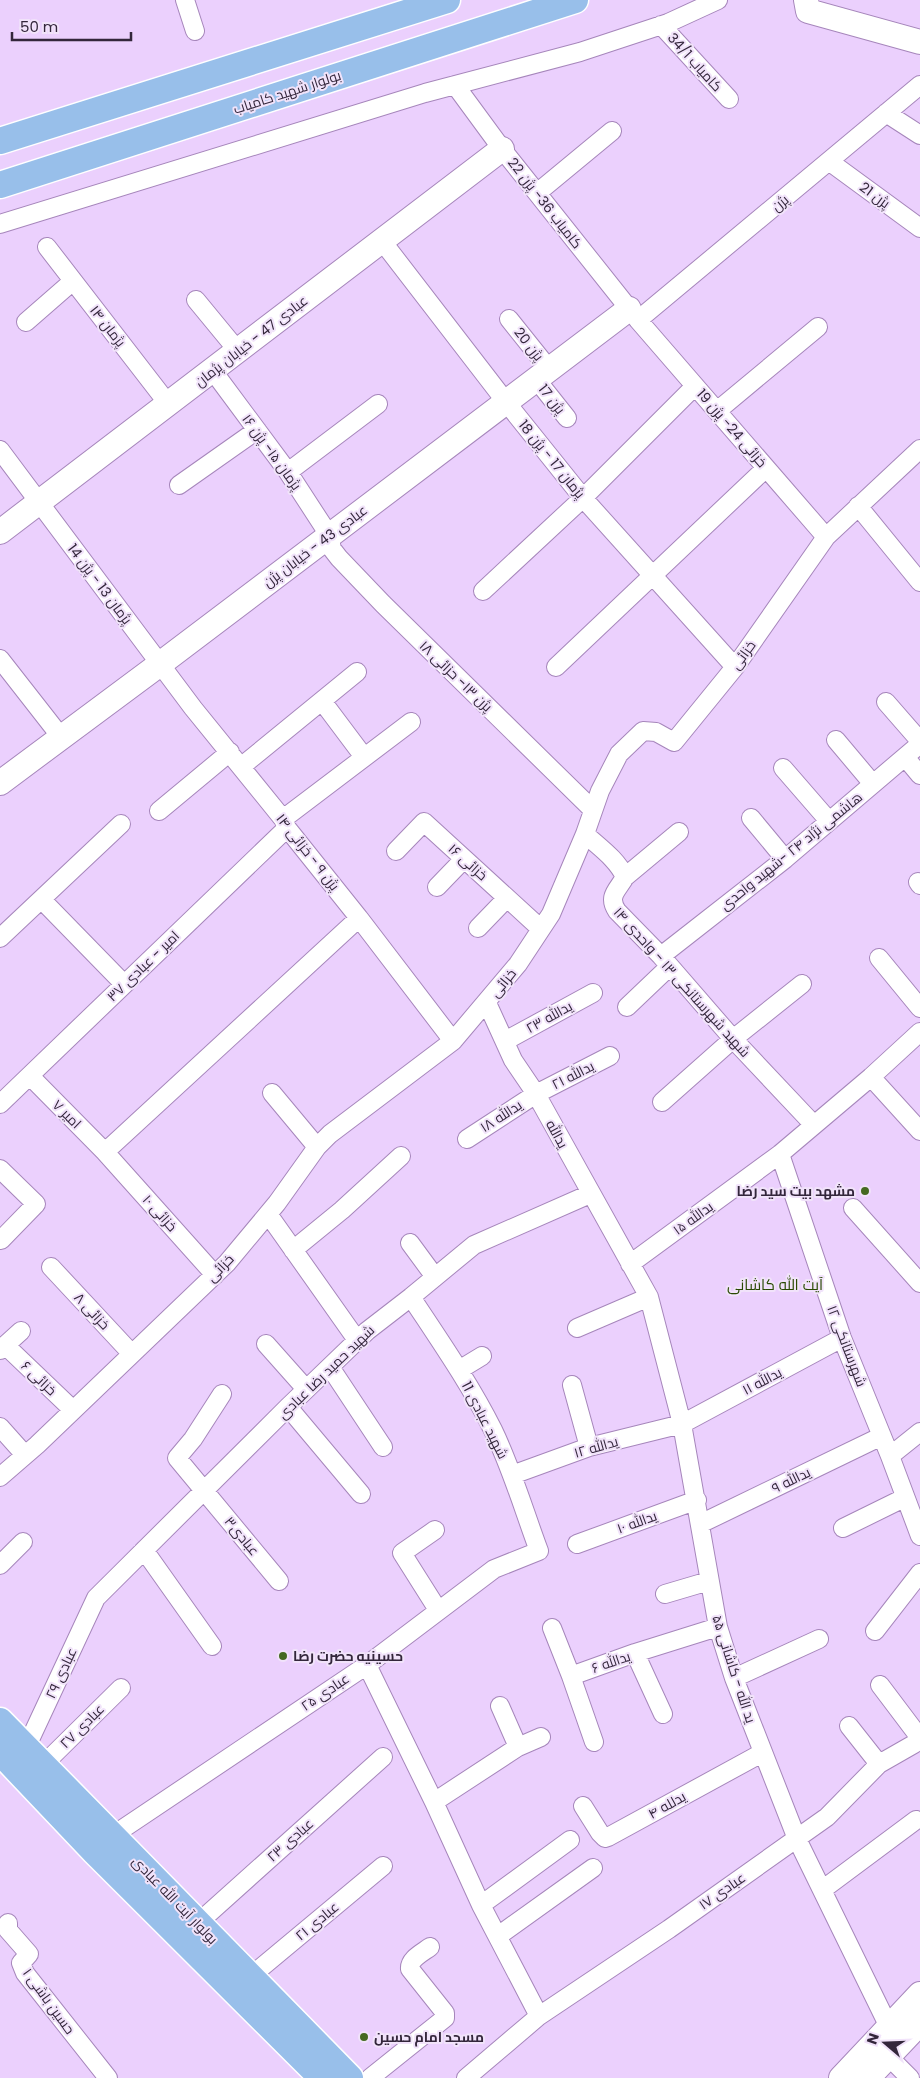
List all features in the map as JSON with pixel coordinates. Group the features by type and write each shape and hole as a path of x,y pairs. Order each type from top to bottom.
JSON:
{"main road":[{"path":"0,141 447,0"},
{"name":"بولوار شهید کامیاب","path":"0,185 575,0"},
{"name":"بولوار آیت الله عبادی","path":"0,1721 350,2078"},
{"name":"بولوار آیت الله عبادی","path":"0,1752 95,1852 322,2078"}],"street":[{"path":"184,0 195,32"},
{"path":"0,224 455,85 580,52 662,25 718,0"},
{"path":"806,0 808,11 920,42"},
{"name":"کامیاب 34/1","path":"662,25 729,99"},
{"name":"کامیاب 36- پژن 22","path":"455,85 502,149 633,315"},
{"name":"پژن","path":"633,315 830,162 920,85"},
{"path":"886,114 920,135"},
{"path":"537,193 612,131"},
{"name":"عبادی 47 - خیابان پژمان","path":"0,532 169,405 502,149"},
{"name":"پژن 21","path":"830,162 920,228"},
{"name":"پژمان 17 - پژن 18","path":"382,241 506,402 583,498 735,667"},
{"name":"پژمان ۱۴","path":"47,246 169,405"},
{"path":"26,322 73,281"},
{"path":"196,300 238,351"},
{"name":"عبادی 43 - خیابان پژن","path":"0,783 543,374 633,315"},
{"name":"خزائی 24- پژن 19","path":"633,315 826,537"},
{"name":"پژن 20","path":"509,319 543,374"},
{"path":"717,411 818,327"},
{"name":"پژمان ۱۵- پژن ۱۶","path":"213,371 288,472 329,535"},
{"name":"پژن 17","path":"543,374 567,418"},
{"path":"483,591 583,498 695,386"},
{"path":"288,472 378,404"},
{"path":"179,485 257,430"},
{"name":"خزائی","path":"0,1477 227,1263 268,1214 317,1146 330,1134 453,1041 488,1003 518,964 551,914 585,834 600,791 620,754 643,731 656,732 674,742 735,667 826,537 920,449"},
{"name":"پژمان 13 - پژن 14","path":"0,450 160,664"},
{"path":"556,667 766,468"},
{"path":"858,506 920,582"},
{"name":"پژن ۱۳- حزائی ۱۸","path":"329,535 332,549 383,604 592,810"},
{"path":"0,659 61,736"},
{"name":"پژن ۹ - خزائی ۱۴","path":"160,664 193,708 242,766 453,1041"},
{"path":"242,766 357,672"},
{"path":"322,701 364,757"},
{"path":"886,702 920,743"},
{"name":"امیر - عبادی ۳۷","path":"0,1104 124,984 285,823 364,757 411,722"},
{"path":"836,740 873,784"},
{"name":"هاشمی نژاد ۲۴ -شهید واحدی","path":"627,1008 665,962 920,743"},
{"path":"159,811 230,752"},
{"path":"905,757 920,775"},
{"path":"783,768 829,821"},
{"path":"751,818 786,859"},
{"name":"خزائی ۱۶","path":"396,851 424,822 541,929"},
{"path":"0,938 121,824"},
{"path":"585,834 608,854 622,870 625,877 679,832"},
{"path":"436,887 464,859"},
{"name":"شهید شهرستانکی ۱۳ - واحدی ۱۴","path":"625,877 612,897 612,904 733,1039 814,1125"},
{"path":"478,928 506,898"},
{"path":"42,900 124,984"},
{"path":"105,1152 359,918"},
{"path":"879,958 920,1008"},
{"path":"662,1102 733,1039 802,984"},
{"name":"یدالله ۲۳","path":"505,1042 593,993"},
{"name":"یدالله","path":"488,1003 513,1060 536,1094 630,1264"},
{"name":"یدالله ۱۵","path":"630,1264 780,1154 871,1077 920,1032"},
{"name":"یدالله ۲۱","path":"536,1094 610,1056"},
{"name":"امیر ۷","path":"30,1076 105,1152"},
{"path":"871,1077 920,1131"},
{"path":"272,1093 317,1146"},
{"name":"یدالله ۱۸","path":"466,1139 536,1094"},
{"name":"خزائی ۱۰","path":"105,1152 215,1275"},
{"name":"شهرستانکی ۱۲","path":"780,1154 842,1338 920,1536"},
{"path":"294,1250 342,1210 400,1156"},
{"path":"0,1169 36,1204 1,1240"},
{"name":"شهید حمید رضا عبادی","path":"96,1598 356,1340 474,1245 590,1194"},
{"path":"853,1208 920,1283"},
{"path":"268,1214 356,1340"},
{"path":"410,1243 435,1277"},
{"name":"ید الله - کاشانی ۵۵","path":"630,1264 649,1297 682,1424 718,1627 734,1678 797,1839 889,2027"},
{"name":"خزائی ۸","path":"51,1267 132,1354"},
{"name":"شهید عبادی 11","path":"411,1297 459,1370 493,1430 512,1475 538,1551"},
{"path":"577,1328 649,1297"},
{"path":"3,1348 21,1331"},
{"name":"یدالله ۱۱","path":"682,1424 842,1338"},
{"path":"266,1344 306,1389"},
{"name":"خزائی ۶","path":"3,1348 73,1410"},
{"path":"459,1370 482,1356"},
{"path":"330,1367 383,1447"},
{"path":"572,1385 590,1448"},
{"name":"عبادی۳","path":"222,1394 194,1439 177,1458 279,1581"},
{"path":"288,1407 361,1494"},
{"name":"یدالله ۱۲","path":"512,1475 590,1448 682,1424"},
{"path":"0,1427 25,1455"},
{"path":"890,1456 920,1432"},
{"name":"یدالله ۹","path":"700,1524 882,1436"},
{"path":"843,1528 904,1498"},
{"name":"یدالله ۱۰","path":"577,1544 697,1500"},
{"path":"435,1530 402,1553 438,1610"},
{"path":"0,1565 23,1542"},
{"path":"144,1550 212,1646"},
{"name":"عبادی ۲۵","path":"112,1836 366,1665 494,1569 538,1551"},
{"path":"875,1631 920,1572"},
{"path":"665,1594 709,1581"},
{"name":"عبادی ۲۹","path":"35,1756 96,1598"},
{"name":"یدالله ۶","path":"571,1676 635,1653 718,1627"},
{"path":"552,1628 594,1742"},
{"path":"734,1678 819,1640"},
{"path":"635,1653 663,1714"},
{"path":"366,1665 434,1802 481,1905 539,2016"},
{"name":"عبادی ۱۷","path":"466,2078 539,2016 827,1817 879,1764 919,1740 917,1734 880,1685"},
{"name":"عبادی ۲۷","path":"35,1756 121,1688"},
{"path":"500,1706 518,1747"},
{"path":"849,1726 879,1764"},
{"path":"434,1802 518,1747 541,1737"},
{"name":"یدلله ۴","path":"582,1806 605,1838 762,1753"},
{"name":"عبادی ۲۳","path":"198,1922 383,1757"},
{"path":"822,1890 916,1820"},
{"path":"481,1905 570,1840"},
{"name":"عبادی ۲۱","path":"250,1976 382,1866"},
{"path":"498,1936 593,1868"},
{"name":"حسین باشی ۱","path":"8,1923 8,1930 29,1954 21,1963 25,1973 108,2078"},
{"path":"370,2078 445,2018 445,2013 410,1969 409,1965 412,1960 430,1947"},
{"path":"841,2078 920,1994"},
{"path":"868,2078 920,2023"},
{"path":"888,2056 910,2078"}],"place":[{"name":"مشهد بيت سيد رضا","path":"865,1191"},
{"name":"حسینیه حضرت رضا","path":"283,1656"},
{"name":"مسجد امام حسین","path":"364,2037"}],"district":[{"name":"آیت الله کاشانی","path":"775,1285"}]}
